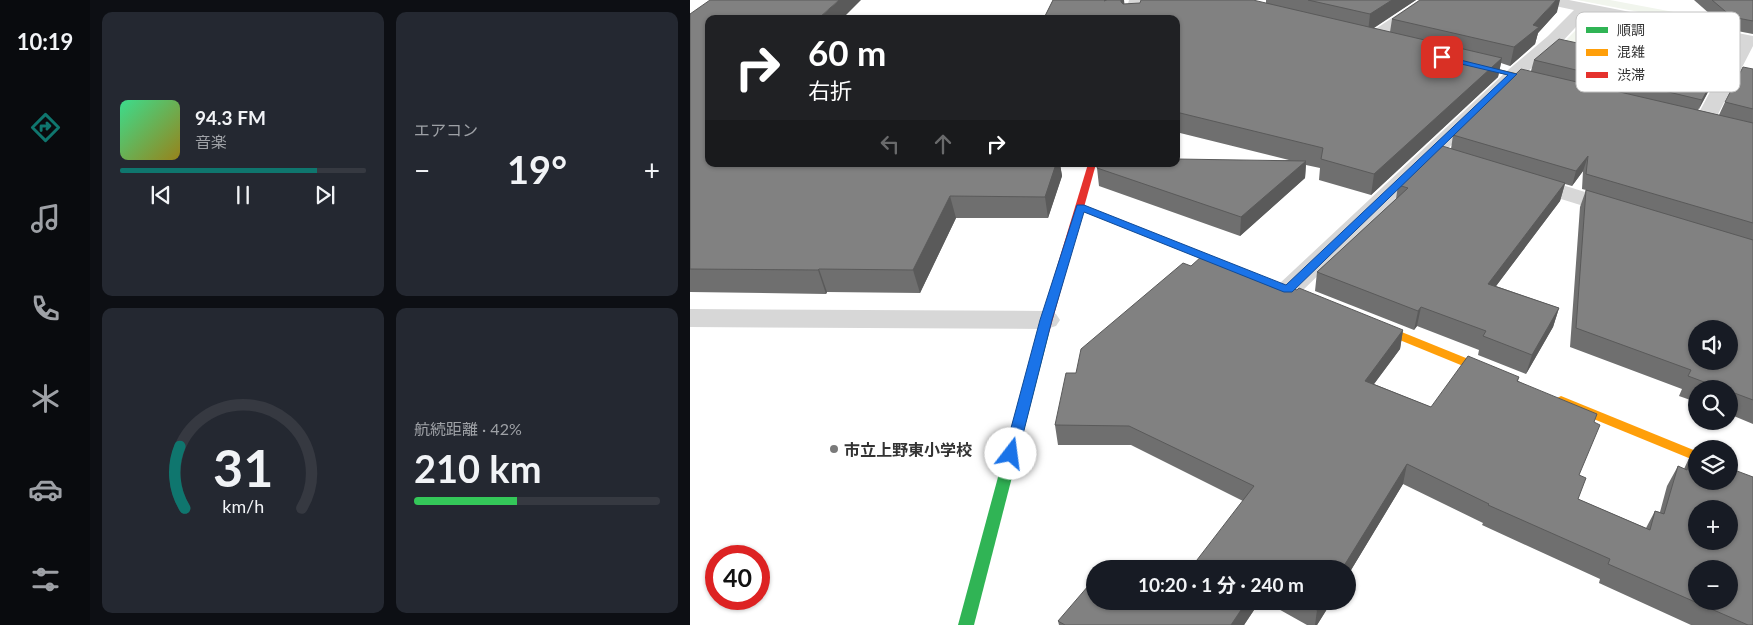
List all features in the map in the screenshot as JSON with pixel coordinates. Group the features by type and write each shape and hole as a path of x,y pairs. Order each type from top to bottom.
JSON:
{"street":[{"path":"1133,15 1137,0"},
{"path":"1367,38 1429,0"},
{"path":"1546,0 1606,12"},
{"path":"1581,12 1585,8"},
{"path":"1288,290 1576,17"},
{"path":"1367,38 1390,44"},
{"path":"1740,58 1750,40"},
{"path":"1447,58 1562,86"},
{"path":"1705,120 1721,92"},
{"path":"1432,152 1460,160"},
{"path":"966,625 1046,320 1091,167"},
{"path":"1508,175 1640,216"},
{"path":"1080,207 1261,279"},
{"path":"690,318 1046,320"},
{"path":"1360,319 1506,379"},
{"path":"1551,397 1688,453"}],"shaded area":[{"path":"1577,0 1610,0 1674,12 1639,12"},
{"path":"1740,25 1753,27 1753,34 1740,31"},
{"path":"1576,30 1576,45 1564,42"}],"building":[{"path":"710,0 839,0 822,15 705,15 705,167 1055,167 1045,197 950,196 913,270 690,269 690,14"},
{"path":"1053,0 1121,0 1123,4 1140,3 1141,0 1253,0 1502,58 1374,174 1321,159 1323,148 1180,113 1180,15 1046,15"},
{"path":"1308,0 1392,0 1370,14"},
{"path":"1420,0 1556,0 1533,25 1539,27 1514,47 1392,19"},
{"path":"1712,0 1753,0 1753,21 1740,19 1740,12 1726,12"},
{"path":"1559,39 1576,43 1576,70 1534,60"},
{"path":"1743,67 1753,69 1753,109 1725,102 1730,92 1740,92 1740,73"},
{"path":"1521,69 1576,82 1576,92 1620,92 1753,123 1753,223 1586,174 1588,156 1576,171 1453,135"},
{"path":"1668,92 1706,92 1702,100"},
{"path":"1439,145 1565,183 1488,284 1559,308 1532,355 1483,336 1486,331 1421,307 1418,311 1317,272 1408,188 1398,185"},
{"path":"1180,159 1306,161 1241,217 1097,168 1180,167"},
{"path":"1586,190 1753,240 1753,400 1738,394 1738,380 1699,380 1688,376 1691,370 1738,370 1738,320 1688,320 1688,369 1576,328"},
{"path":"1202,256 1297,290 1299,288 1403,330 1365,381 1431,407 1468,356 1519,377 1517,381 1597,414 1594,422 1600,425 1579,475 1586,478 1578,499 1650,530 1655,511 1664,514 1678,466 1687,470 1688,466 1688,490 1738,490 1738,471 1753,477 1753,625 1748,625 1714,610 1738,610 1738,560 1688,560 1688,599 1608,564 1610,559 1488,505 1407,464 1348,560 1197,560 1254,486 1129,426 1055,425 1066,373 1076,373 1081,349 1183,263 1191,266"},
{"path":"1086,588 1086,610 1241,610 1231,625 1065,625 1058,621"}],"traffic: fast":[{"path":"966,625 1043,333"}],"traffic: slow":[{"path":"1463,62 1553,84"},
{"path":"1080,207 1251,275"},
{"path":"1367,322 1499,376"},
{"path":"1561,401 1688,453"}],"traffic: jam":[{"path":"1043,333 1091,167"}],"place":[{"name":"市立上野東小学校","path":"834,449"}],"route":[{"path":"1011,454 1046,320 1080,207 1288,290 1514,74 1442,57"}]}
